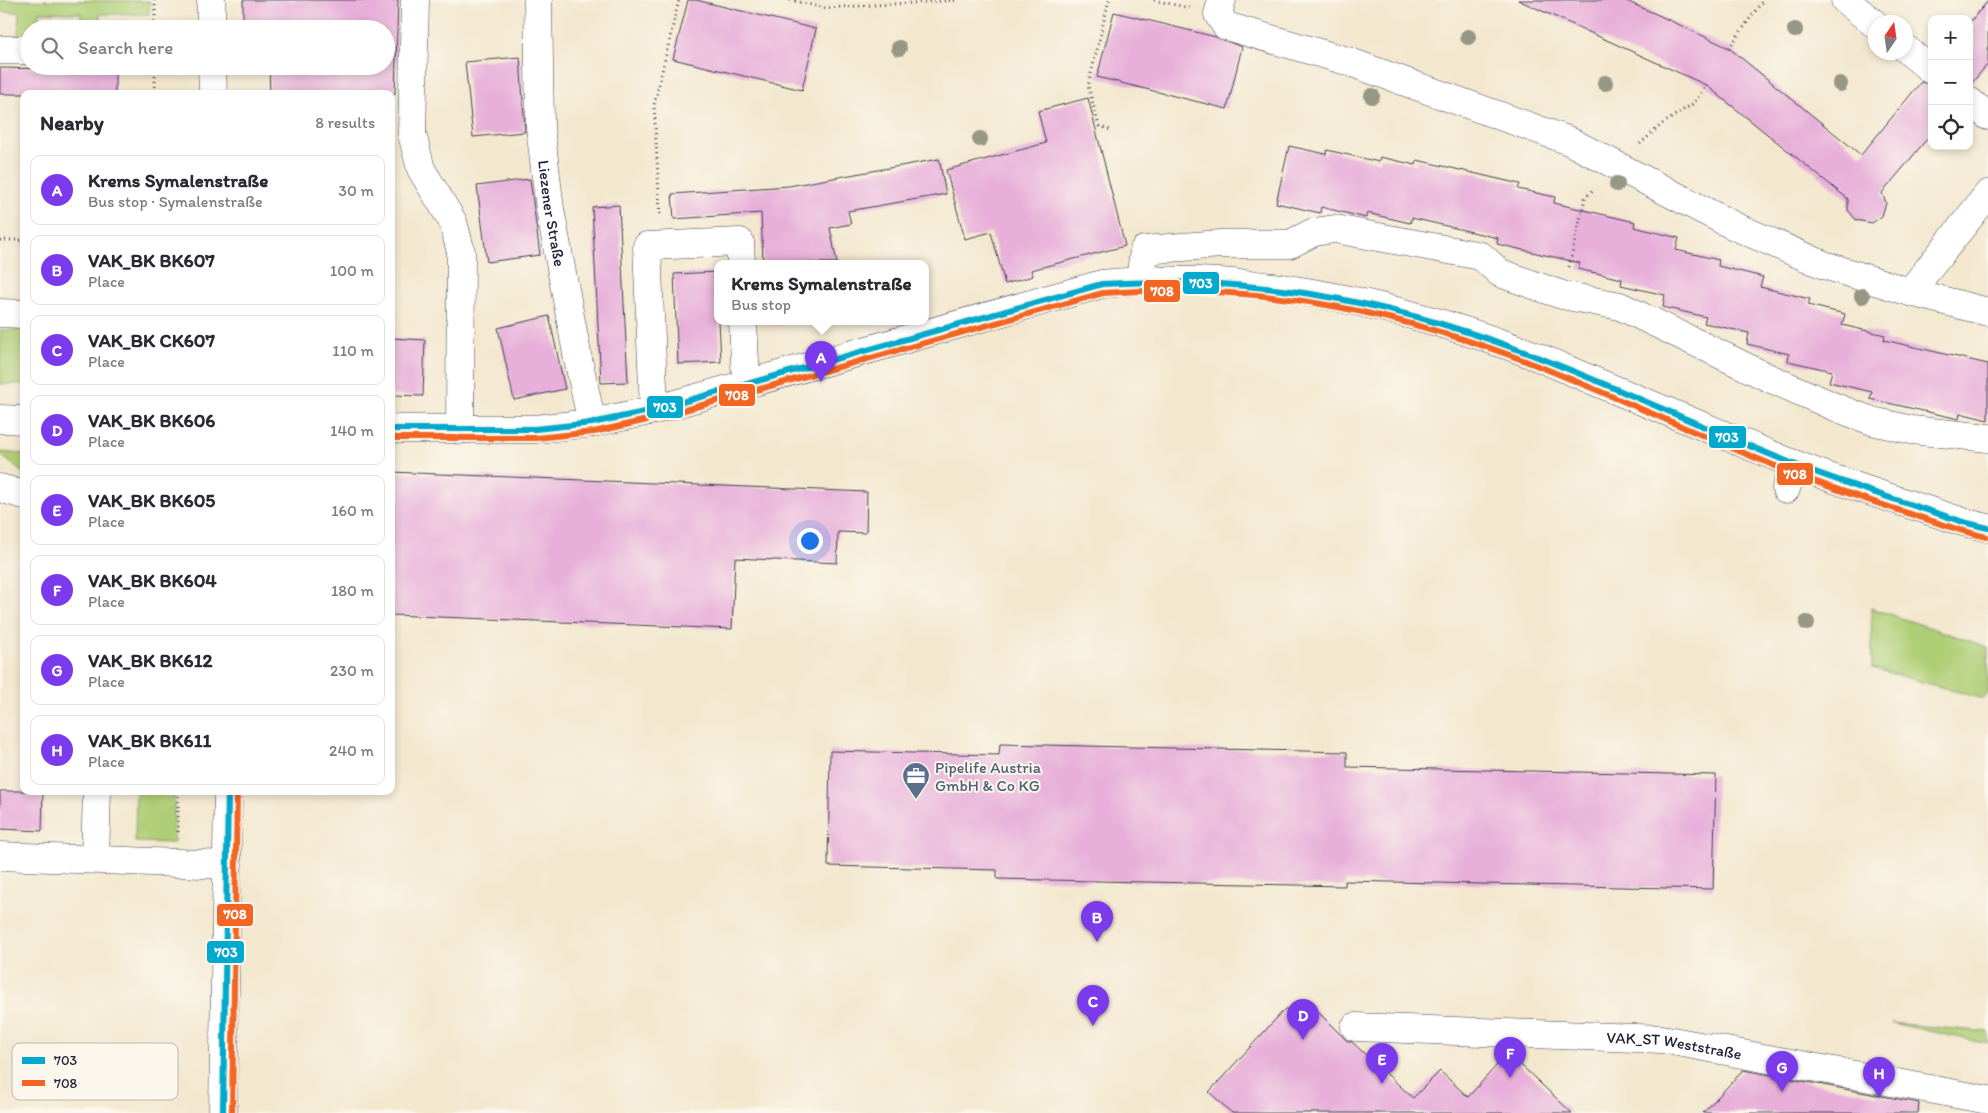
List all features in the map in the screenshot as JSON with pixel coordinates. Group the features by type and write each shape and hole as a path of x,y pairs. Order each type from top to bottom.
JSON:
{"street":[{"path":"211,0 211,20"},
{"path":"414,0 412,134 421,169 453,222 461,252 460,430"},
{"name":"Liezener Straße","path":"538,0 540,127 550,209 578,359 592,422"},
{"path":"1222,0 1218,14 1226,26 1347,61 1567,140 1618,164 1732,225 1824,265 1910,292 1988,312"},
{"path":"1845,0 1868,19"},
{"path":"0,50 20,50"},
{"path":"1913,55 1928,67"},
{"path":"212,75 213,90"},
{"path":"1973,104 1988,116"},
{"path":"1910,292 1988,194"},
{"path":"1140,280 1144,250 1221,244 1290,244 1314,232 1335,229 1481,256 1500,272 1562,295 1620,306 1818,400 1872,421 1912,430 1988,438"},
{"path":"654,410 647,246 740,242 741,260"},
{"path":"395,429 535,429 592,422 654,410 1068,292 1102,284 1140,280 1191,280 1261,286 1339,299 1415,315 1508,345 1790,476 1988,528"},
{"path":"0,313 20,314"},
{"path":"743,325 746,383"},
{"path":"0,419 20,420"},
{"path":"0,488 20,494"},
{"path":"94,859 97,795"},
{"path":"223,1113 236,904 228,865 228,795"},
{"path":"0,856 228,865"},
{"name":"VAK_ST Weststraße","path":"1355,1027 1662,1039 1988,1100"}],"path":[{"path":"154,0 155,20"},
{"path":"662,245 654,106 679,0"},
{"path":"790,0 825,8 959,0"},
{"path":"1109,0 1088,86 1099,126 1111,130"},
{"path":"1729,48 1763,0"},
{"path":"155,75 155,90"},
{"path":"0,240 20,240"},
{"path":"178,795 178,862"}],"green space":[{"path":"0,0 150,1 149,14 100,14 100,20 81,20 81,13 39,12 39,20 20,20 20,38 18,37 19,12 0,12"},
{"path":"0,330 20,330 20,384 0,384"},
{"path":"0,452 20,454 20,471"},
{"path":"1871,608 1988,647 1988,694 1984,699 1872,668"},
{"path":"136,795 174,795 174,843 135,842"},
{"path":"1892,1023 1988,1032 1988,1044"}],"building":[{"path":"243,0 398,0 395,94 395,90 270,90 269,75 395,75 395,20 243,20"},
{"path":"688,0 696,0 816,29 802,90 673,59"},
{"path":"1518,0 1624,0 1656,14 1729,48 1861,155 1921,82 1928,84 1928,138 1882,193 1886,203 1882,216 1872,223 1856,220 1848,210 1848,199 1706,85"},
{"path":"1988,1 1988,64 1973,81 1973,60 1973,18"},
{"path":"1114,12 1216,37 1242,47 1227,109 1097,77"},
{"path":"520,57 525,132 473,137 465,62"},
{"path":"0,68 20,68 20,75 115,75 115,90 20,90 20,94 0,94"},
{"path":"1088,98 1125,246 1031,270 1033,276 1005,284 991,232 965,239 946,170 1046,143 1038,111"},
{"path":"1289,146 1326,154 1327,150 1379,162 1380,157 1416,165 1417,160 1520,184 1518,189 1555,197 1554,203 1635,222 1634,227 1679,238 1676,250 1719,260 1718,266 1763,277 1760,287 1810,299 1808,305 1845,314 1842,325 1885,335 1884,340 1988,364 1988,420 1960,413 1959,419 1870,399 1872,392 1829,382 1832,371 1788,361 1789,354 1747,344 1749,333 1704,323 1706,317 1663,307 1665,295 1621,285 1622,279 1578,269 1580,263 1497,244 1498,238 1412,218 1410,223 1367,213 1366,218 1321,207 1320,213 1276,203"},
{"path":"939,159 946,194 848,211 851,224 830,228 836,260 763,260 761,213 674,219 672,194 789,186"},
{"path":"530,179 540,255 487,262 477,186"},
{"path":"619,205 628,382 601,383 592,207"},
{"path":"714,272 714,325 719,325 721,362 678,364 674,274"},
{"path":"549,316 565,389 514,400 498,328"},
{"path":"395,338 425,340 423,396 395,395"},
{"path":"395,472 867,492 866,533 838,532 837,563 735,558 732,629 395,615"},
{"path":"1000,744 1347,752 1347,767 1716,775 1713,889 1345,881 1345,886 997,879 997,870 828,866 830,751 999,755"},
{"path":"0,791 20,791 20,795 43,795 42,831 0,829"},
{"path":"1285,1009 1317,1011 1346,1040 1352,1042 1413,1098 1440,1071 1468,1097 1508,1053 1572,1113 1232,1113 1209,1092"},
{"path":"1743,1070 1919,1103 1918,1113 1703,1113"}],"transit line":[{"name":"703","path":"395,429 535,429 592,423 654,410 1102,284 1209,283 1262,287 1314,294 1365,304 1468,332 1553,363 1812,471 1963,522 1988,528"},
{"name":"708","path":"395,438 536,438 594,432 656,418 1103,293 1209,292 1312,302 1414,324 1464,339 1549,370 1807,478 1894,509 1986,537"},
{"name":"703","path":"223,1113 228,795"},
{"name":"708","path":"232,1113 237,795"}],"place":[{"name":"Krems Symalenstraße","path":"821,382"},
{"name":"Pipelife Austria GmbH & Co KG","path":"916,800"},
{"name":"VAK_BK BK607","path":"1097,942"},
{"name":"VAK_BK CK607","path":"1093,1026"},
{"name":"VAK_BK BK606","path":"1303,1040"},
{"name":"VAK_BK BK604","path":"1510,1078"},
{"name":"VAK_BK BK605","path":"1382,1084"},
{"name":"VAK_BK BK612","path":"1782,1092"},
{"name":"VAK_BK BK611","path":"1879,1098"}]}
